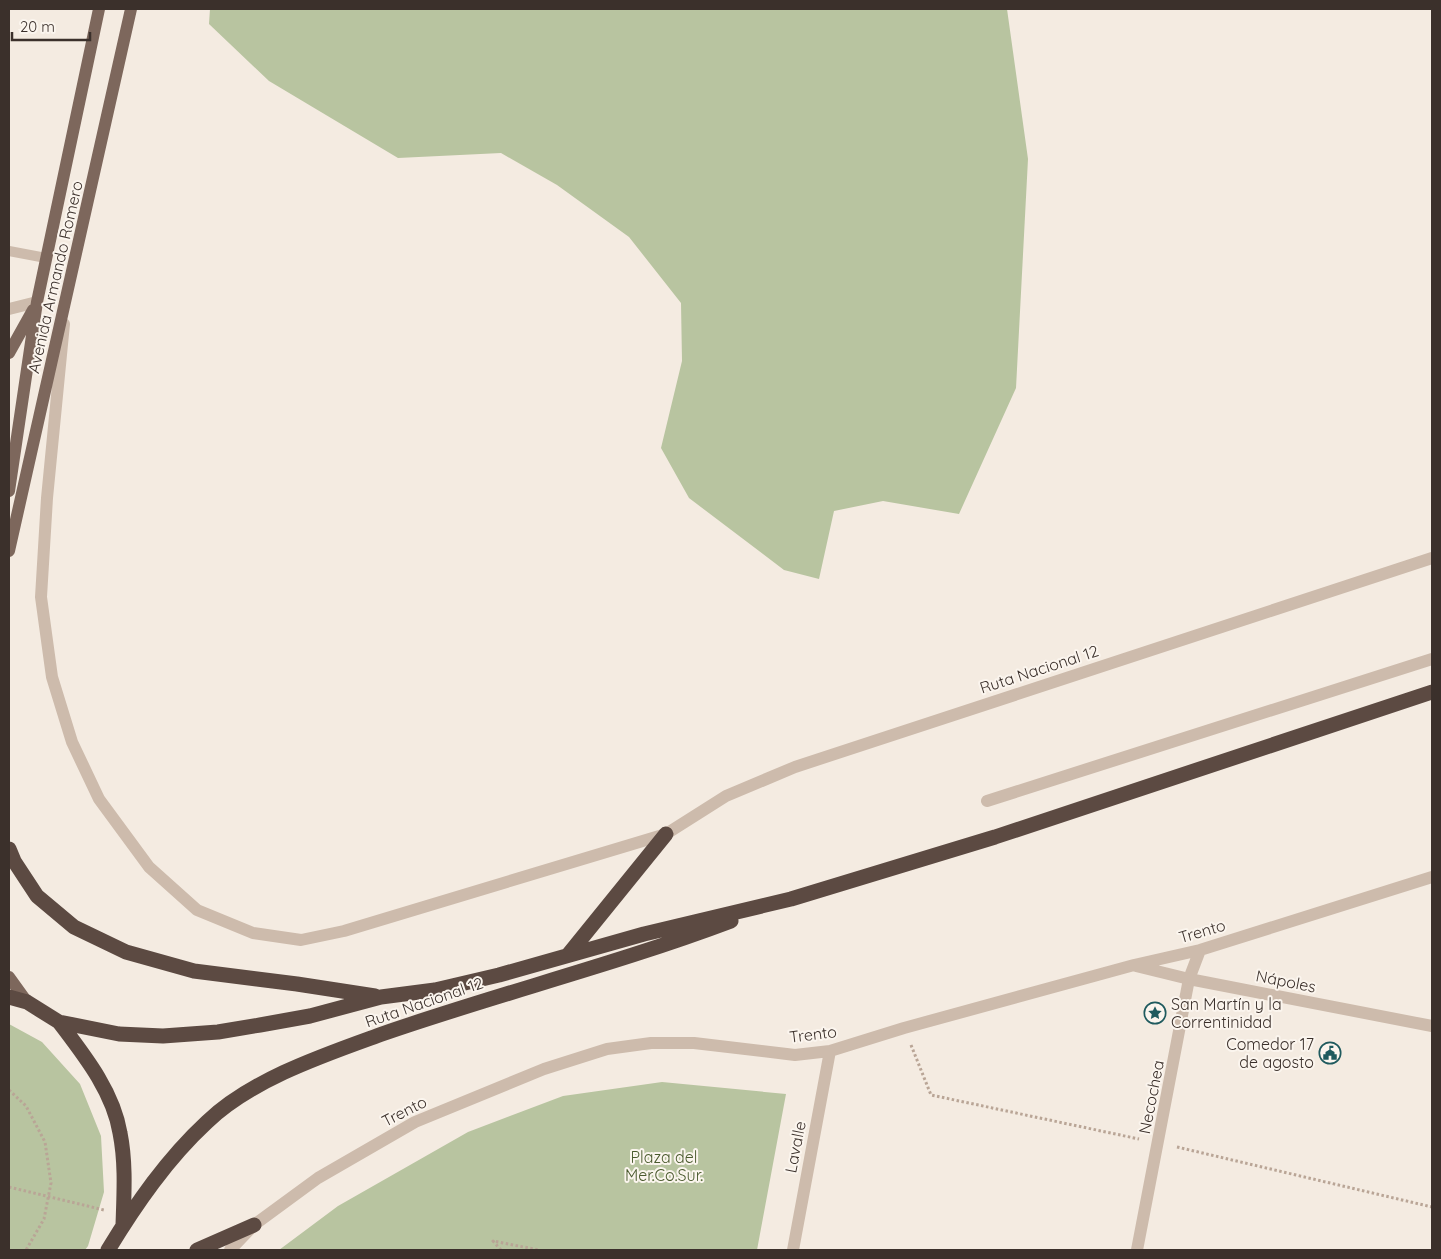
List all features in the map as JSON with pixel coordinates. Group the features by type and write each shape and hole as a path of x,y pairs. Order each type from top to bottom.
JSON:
{"highway":[{"name":"Ruta Nacional 12","path":"59,1022 119,1034 163,1036 218,1032 310,1016 381,997 436,990 499,975 644,934 791,899 995,837 1432,692"},
{"path":"568,955 666,834"},
{"path":"9,849 14,861 37,896 74,927 126,952 194,971 381,997"},
{"name":"Ruta Nacional 12","path":"108,1250 162,1169 208,1121 249,1091 322,1056 358,1043 449,1011 681,940 791,899"},
{"path":"9,998 27,1002 59,1022 86,1058 107,1093 120,1131 124,1172 123,1225"},
{"path":"197,1250 254,1225"}],"main road":[{"name":"Avenida Armando Romero","path":"9,491 37,302 99,9"},
{"name":"Avenida Armando Romero","path":"9,552 131,9"},
{"path":"9,353 37,302"},
{"path":"9,977 27,1002"}],"street":[{"name":"Ruta Nacional 12","path":"67,297 47,498 41,597 52,677 72,742 99,799 148,867 197,910 253,934 301,940 344,930 666,834 726,796 795,767 1432,558"},
{"path":"9,309 37,302"},
{"path":"987,801 1432,659"},
{"name":"Trento","path":"230,1250 254,1225 318,1178 415,1122 544,1069 607,1049 651,1043 694,1043 795,1055 830,1051 904,1028 1134,965 1200,950 1432,877"},
{"name":"Necochea","path":"1137,1250 1189,979 1200,950"},
{"name":"Nápoles","path":"1134,965 1189,979 1432,1026"},
{"name":"Lavalle","path":"793,1250 830,1051"}],"lane":[{"path":"9,251 46,258"}],"path":[{"path":"9,1090 26,1106 45,1142 51,1183 44,1218 26,1250"},
{"path":"9,1187 111,1212 123,1225"},
{"path":"501,1250 493,1241 539,1250"}],"green space":[{"path":"210,9 1007,9 1028,159 1016,388 959,514 883,501 834,511 819,579 784,570 689,498 661,448 682,361 681,303 629,237 557,185 501,153 398,158 269,81 209,24"},
{"path":"9,1024 42,1042 80,1084 101,1136 104,1192 88,1246 85,1250 9,1250"},
{"name":"Plaza del Mer.Co.Sur.","path":"662,1082 786,1094 757,1250 279,1250 338,1206 468,1132 563,1096"}],"place":[{"name":"San Martín y la Correntinidad","path":"1155,1013"},
{"name":"Comedor 17 de agosto","path":"1330,1053"}]}
